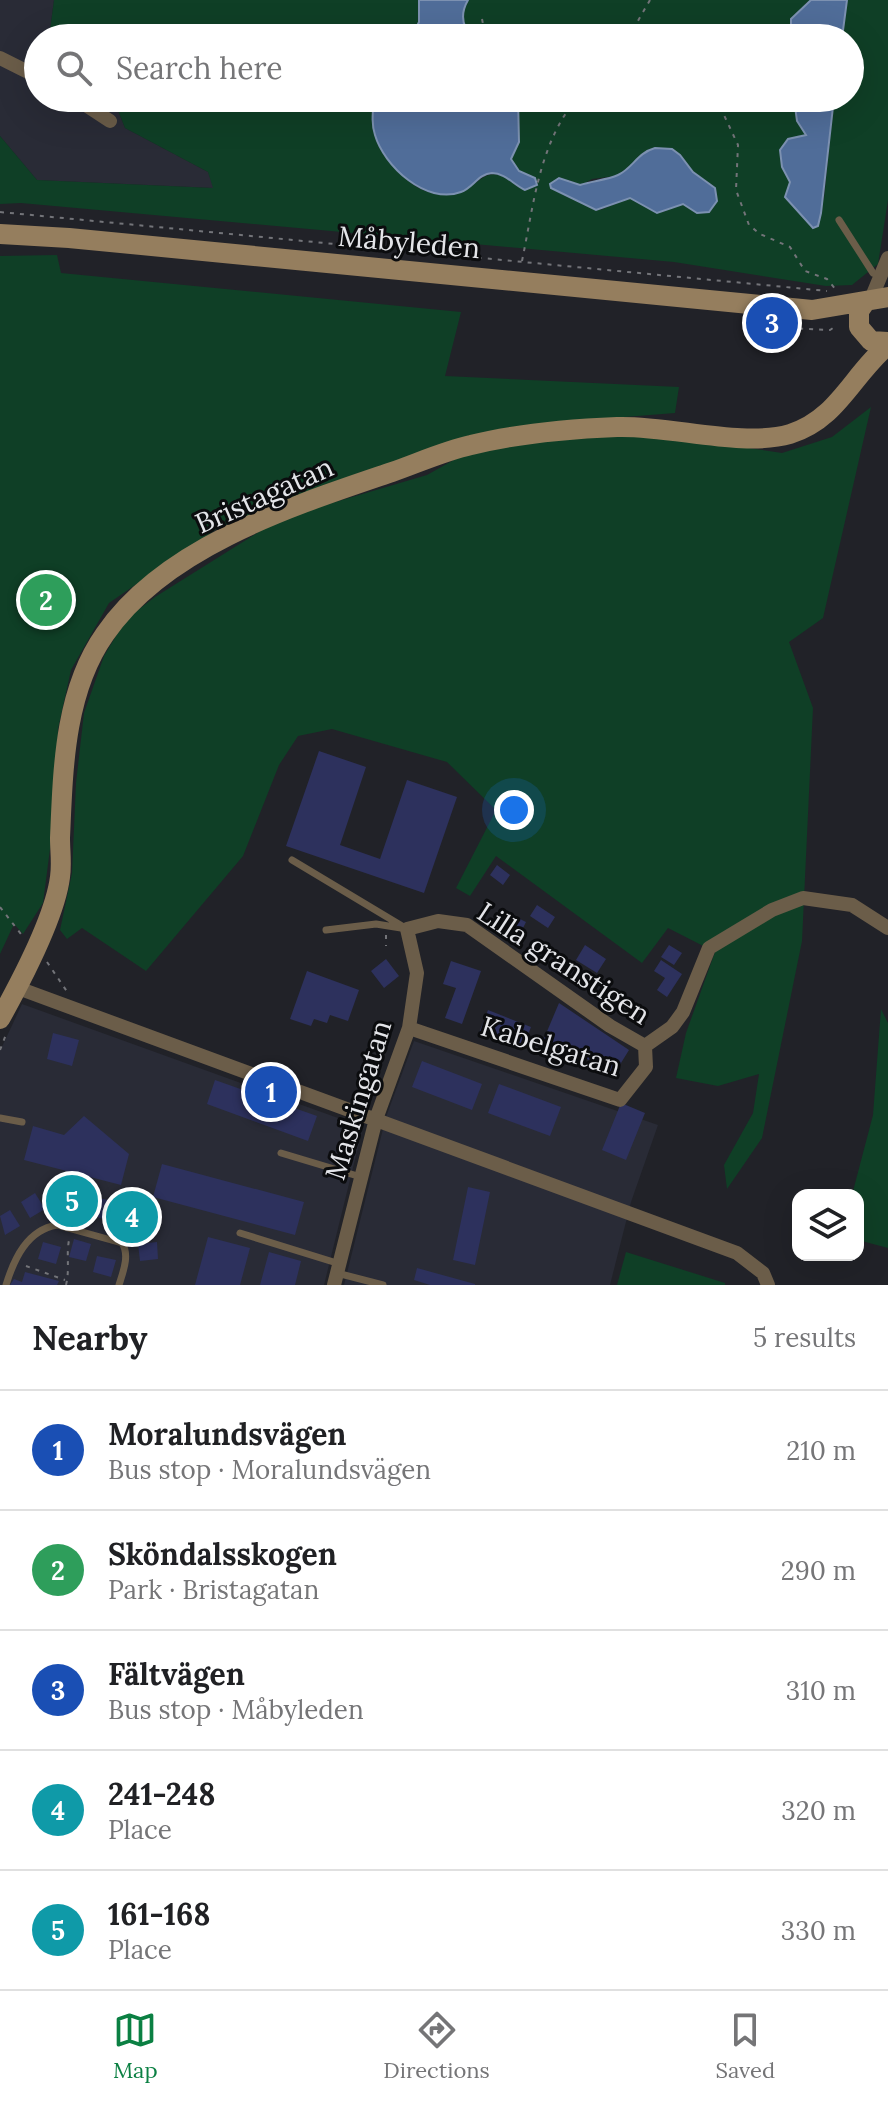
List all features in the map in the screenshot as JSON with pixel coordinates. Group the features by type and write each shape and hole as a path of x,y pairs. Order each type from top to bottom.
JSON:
{"street":[{"path":"0,58 24,70"},
{"path":"96,112 110,121"},
{"name":"Måbyleden","path":"0,234 69,238 812,310 875,299"},
{"path":"862,333 859,311 875,299 888,258"},
{"name":"Måbyleden","path":"812,310 862,333 871,341 888,344"},
{"name":"Bristagatan","path":"854,385 862,364 862,333"},
{"name":"Bristagatan","path":"0,1019 18,988 60,878 68,730 81,676 104,635 134,597 167,572 236,533 313,499 469,445 556,429 628,427 743,439 770,438 812,426 838,406 888,344"},
{"path":"645,1046 672,1027 683,1012 709,948 772,910 803,898 852,905 888,928"},
{"name":"Lilla granstigen","path":"407,929 438,921 467,925 610,1026 645,1046"},
{"name":"Maskingatan","path":"337,1274 376,1119 409,1028 417,973 407,929"},
{"path":"18,988 737,1253 763,1273 768,1285"},
{"name":"Kabelgatan","path":"409,1028 620,1100 646,1067 645,1046"}],"lane":[{"path":"839,220 873,273"},
{"path":"292,860 407,929"},
{"path":"326,930 376,924 407,929"},
{"path":"0,1118 22,1122"},
{"path":"281,1153 361,1177"},
{"path":"6,1285 17,1251 50,1226 71,1227 122,1243 125,1265 119,1285"},
{"path":"240,1233 337,1274 383,1285"}],"path":[{"path":"636,24 650,0"},
{"path":"482,19 483,24"},
{"path":"522,261 544,151 555,127 566,112"},
{"path":"723,112 738,145 736,190 749,225 760,234 790,247 798,254 805,271 827,279 837,291"},
{"path":"0,212 845,290"},
{"path":"776,322 789,328 830,330 836,326"},
{"path":"0,907 33,950"},
{"path":"13,1261 66,1283 71,1269 67,1253 71,1227"}],"shaded area":[{"path":"0,0 54,0 51,24 24,24 24,112 119,112 125,128 208,172 214,188 37,180 0,136"},
{"path":"22,1004 363,1127 324,1285 0,1285 0,1051"},
{"path":"414,1041 658,1125 631,1202 610,1285 344,1285 386,1117"}],"green space":[{"path":"54,0 419,0 418,24 51,24"},
{"path":"468,0 811,0 806,3 797,24 464,24 464,10"},
{"path":"847,0 888,0 888,200 878,264 852,285 826,286 674,262 21,203 0,204 0,136 37,180 213,188 208,172 125,128 119,112 374,112 384,148 404,178 434,194 452,194 490,175 506,178 518,187 535,178 519,171 511,159 519,141 518,112 796,112 797,121 806,135 787,172 790,182 785,197 813,228 824,198 833,112 864,112 864,24 844,24","holes":["655,148 673,153 715,188 717,201 677,204 663,212 630,198 600,210 560,193 569,180 580,186 592,179 616,176"]},
{"path":"57,255 61,273 461,312 445,376 679,387 675,413 574,421 361,472 218,528 109,603 71,670 58,729 57,795 43,903 23,934 14,924 0,954 0,256"},
{"path":"871,407 823,618 789,642 813,708 802,941 762,1138 727,1189 724,1165 753,1113 759,1074 718,1086 676,1078 686,1033 715,952 668,928 642,963 496,856 470,896 456,888 496,810 447,762 332,729 298,736 279,765 243,856 146,971 82,928 67,939 60,930 72,873 76,783 84,713 104,656 126,619 155,597 281,518 427,475 475,448 579,430 688,439 782,453 832,437"},
{"path":"881,1009 888,1023 888,1248 864,1242 864,1189 854,1189 873,1115"},
{"path":"626,1252 725,1283 725,1285 617,1285"}],"water":[{"path":"419,0 468,0 464,10 464,24 419,22"},
{"path":"811,0 847,0 844,24 791,24 791,19"},
{"path":"373,112 518,112 519,142 511,159 519,171 535,178 537,185 525,190 492,173 461,192 448,195 421,188 387,159 375,135"},
{"path":"796,112 832,112 821,213 818,226 813,228 785,197 790,182 782,167 780,150 788,139 806,135 797,121"},
{"path":"655,148 672,149 693,172 715,188 717,201 709,212 697,213 683,204 657,213 630,198 596,210 551,188 550,184 559,178 580,185 614,177"}],"building":[{"path":"319,751 366,767 340,845 380,859 407,780 457,797 424,893 286,846"},
{"path":"497,865 510,875 503,885 490,875"},
{"path":"537,905 555,917 548,928 530,916"},
{"path":"508,913 526,922 520,934 502,924"},
{"path":"585,945 606,959 597,973 576,960"},
{"path":"669,945 682,953 674,965 661,957"},
{"path":"386,959 399,976 384,988 371,971"},
{"path":"661,960 682,974 667,997 657,990 665,978 654,971"},
{"path":"451,961 481,971 462,1024 445,1018 456,988 443,984"},
{"path":"307,971 359,990 348,1021 330,1015 327,1023 314,1019 311,1026 290,1019"},
{"path":"559,1003 629,1050 613,1076 562,1042 557,1055 540,1048"},
{"path":"488,1010 531,1027 522,1050 479,1033"},
{"path":"53,1033 79,1040 72,1066 47,1059"},
{"path":"422,1061 482,1084 472,1110 412,1087"},
{"path":"215,1080 317,1116 308,1141 207,1104"},
{"path":"499,1084 561,1107 550,1136 488,1113"},
{"path":"621,1103 645,1113 626,1160 602,1150"},
{"path":"84,1116 129,1154 121,1185 24,1160 33,1126 64,1135"},
{"path":"162,1164 304,1202 295,1235 153,1197"},
{"path":"468,1187 490,1192 475,1265 453,1260"},
{"path":"66,1190 83,1195 78,1213 61,1208"},
{"path":"35,1193 45,1209 30,1218 21,1202"},
{"path":"95,1197 112,1201 107,1220 90,1215"},
{"path":"126,1205 143,1210 138,1228 121,1223"},
{"path":"10,1210 20,1226 5,1235 0,1216"},
{"path":"208,1237 250,1248 240,1285 195,1285"},
{"path":"74,1239 91,1244 86,1261 69,1257"},
{"path":"43,1242 61,1247 56,1264 38,1259"},
{"path":"157,1242 158,1259 140,1261 138,1244"},
{"path":"269,1252 301,1261 295,1285 260,1285"},
{"path":"97,1256 116,1260 111,1277 93,1272"},
{"path":"417,1268 475,1285 430,1285 414,1280"},
{"path":"25,1272 59,1281 57,1285 10,1285 14,1279 22,1282"}],"place":[{"name":"Fältvägen","path":"772,323"},
{"name":"Sköndalsskogen","path":"46,600"},
{"name":"Moralundsvägen","path":"271,1092"},
{"name":"161-168","path":"72,1201"},
{"name":"241-248","path":"132,1217"}]}
